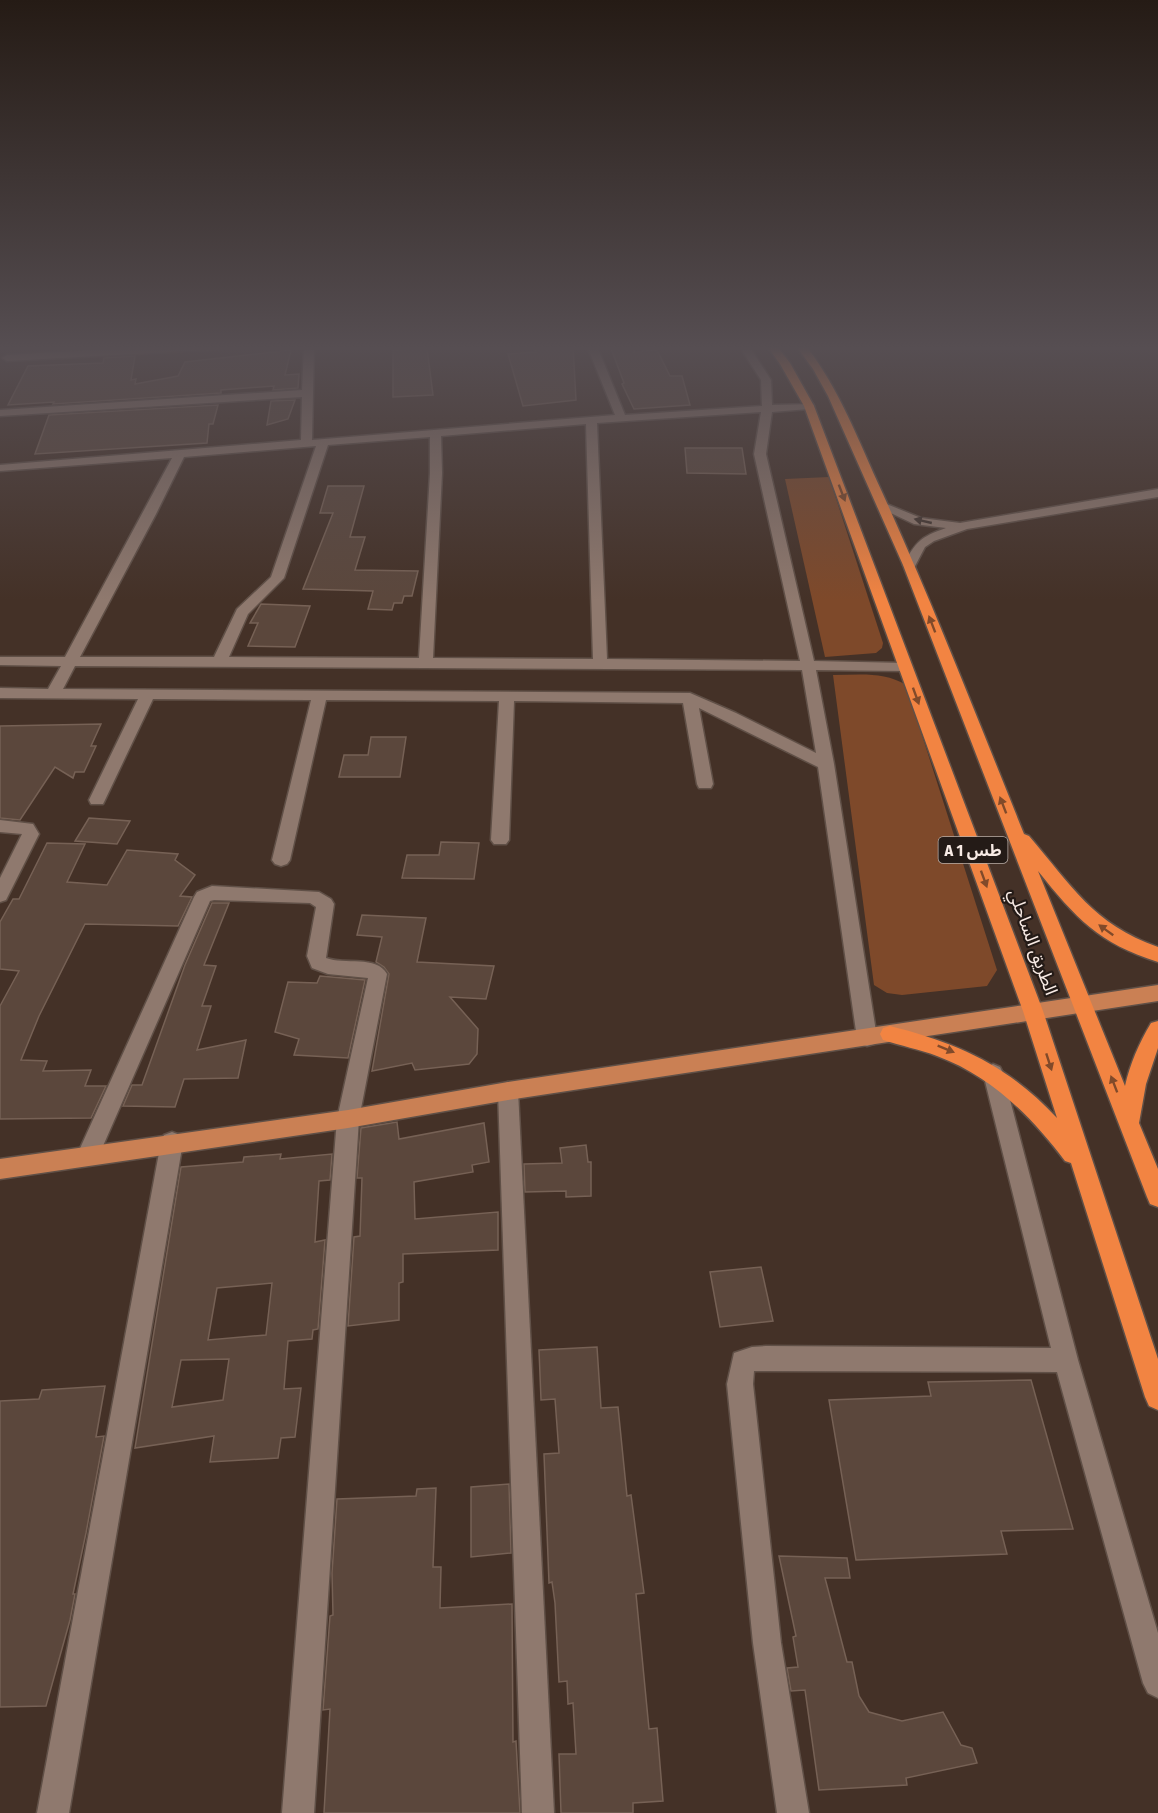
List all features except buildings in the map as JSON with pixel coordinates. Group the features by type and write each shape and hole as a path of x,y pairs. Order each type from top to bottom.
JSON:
{"highway":[{"name":"الطريق الساحلي","path":"818,431 1033,1011 1158,1397"},
{"name":"الطريق الساحلي","path":"849,431 909,565 1158,1197"},
{"path":"1012,828 1091,919 1110,934 1134,947 1158,955"},
{"path":"1130,1125 1132,1095 1138,1068 1158,1029"},
{"path":"890,1034 943,1047 993,1073 1043,1115 1084,1170"}],"main road":[{"path":"0,1169 172,1142 348,1119 508,1091 1158,993"}],"street":[{"path":"306,431 306,443"},
{"path":"0,468 466,431"},
{"path":"591,431 600,663"},
{"path":"764,431 760,454 808,665 826,764 867,1038"},
{"path":"426,664 436,473 435,433"},
{"path":"219,663 242,612 277,578 323,442"},
{"path":"53,693 150,514 180,453"},
{"path":"909,565 920,545 930,538 964,526 1158,493"},
{"path":"885,507 918,521 964,526"},
{"path":"0,662 600,663 905,667"},
{"path":"0,693 690,698 826,764"},
{"path":"97,800 148,693"},
{"path":"281,860 320,695"},
{"path":"500,840 507,696"},
{"path":"690,698 705,784"},
{"path":"0,826 27,828 31,834 0,895"},
{"path":"88,1155 203,897 208,893 318,899 326,908 316,956 319,963 328,967 377,972 348,1119 298,1813"},
{"path":"993,1073 1066,1360 1158,1683"},
{"path":"508,1091 538,1813"},
{"path":"53,1813 172,1142"},
{"path":"793,1813 767,1642 740,1384 743,1362 766,1358 1066,1360"}],"shaded area":[{"path":"829,477 883,643 882,648 876,653 825,657 785,479"},
{"path":"833,675 880,676 906,685 997,970 987,986 902,995 887,993 874,985"}]}
